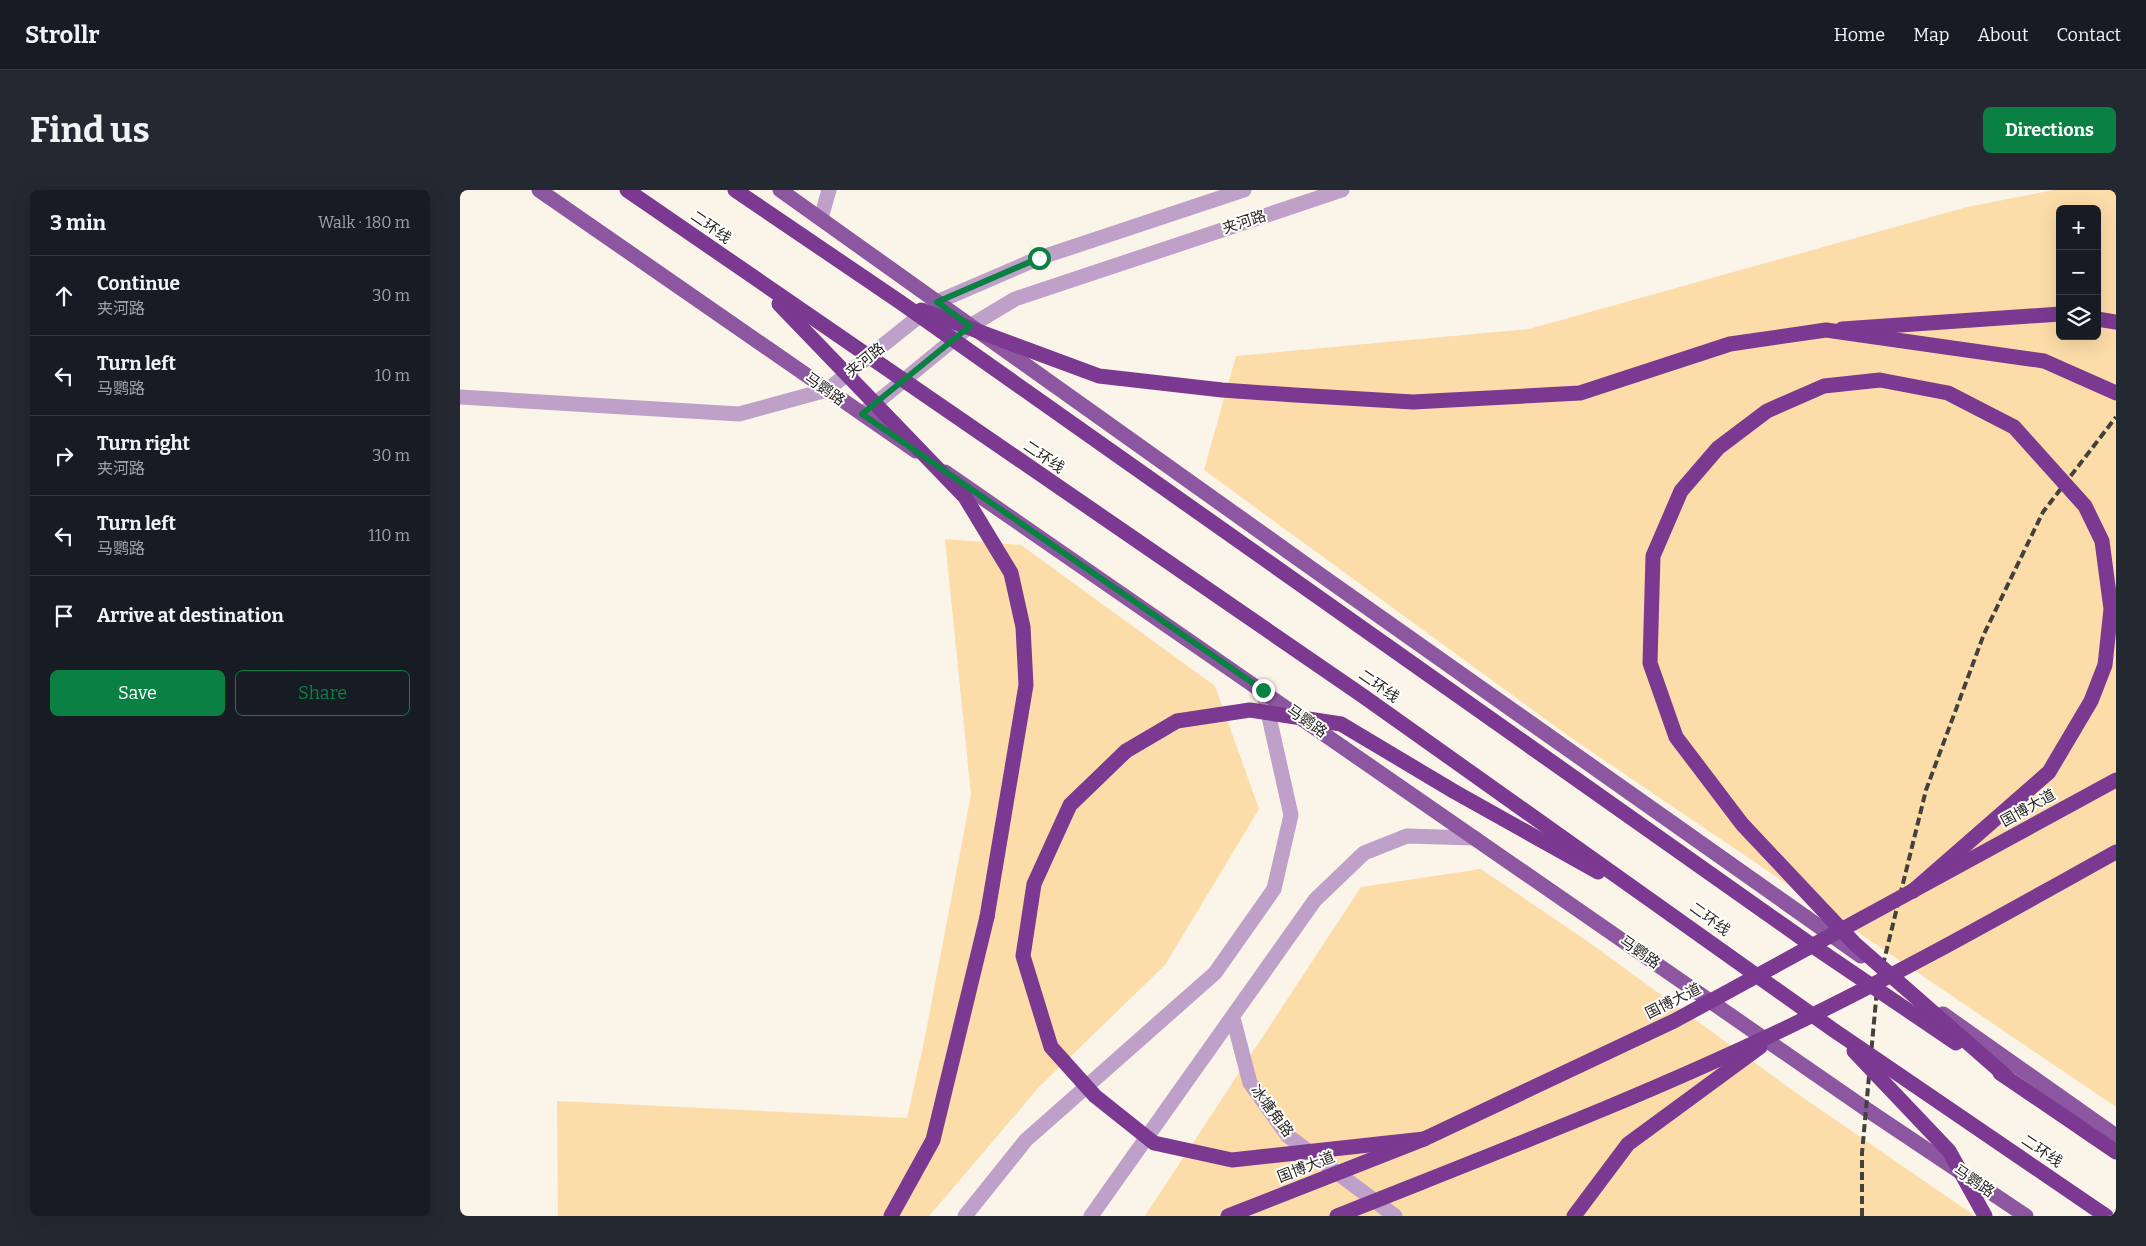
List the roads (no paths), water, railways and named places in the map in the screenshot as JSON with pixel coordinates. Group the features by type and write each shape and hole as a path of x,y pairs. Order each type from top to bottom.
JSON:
{"highway":[{"name":"二环线","path":"627,190 758,282 1355,690 1832,1029 2106,1216"},
{"path":"735,190 900,302 1810,944 2116,1152"},
{"path":"758,282 966,497 1011,573 1023,627 1026,685 987,917 933,1140 891,1216"},
{"path":"900,302 1099,376 1222,390 1413,402 1580,393 1730,344 1826,330 2056,314"},
{"path":"2101,320 2116,322"},
{"path":"1826,330 2044,361 2116,393"},
{"path":"1913,892 2049,772 2091,701 2105,665 2111,609 2102,541 2085,506 2014,427 1948,393 1880,380 1824,386 1767,411 1718,448 1681,491 1653,556 1650,663 1676,737 1742,824 1855,944 2008,1078"},
{"path":"1424,1139 1232,1160 1154,1143 1095,1096 1051,1047 1023,956 1034,884 1070,805 1126,751 1177,721 1250,710 1340,724 1455,792 1667,910"},
{"name":"国博大道","path":"1228,1216 1424,1139 1674,1021 2116,780"},
{"path":"1337,1216 1599,1111 1782,1030 1924,959 2116,852"},
{"path":"1832,1029 1948,1151 1985,1216"},
{"path":"1574,1216 1628,1144 1782,1030"}],"main road":[{"name":"马鹦路","path":"539,190 1866,1109 2026,1216"},
{"path":"780,190 2116,1136"}],"street":[{"path":"821,218 829,190"},
{"name":"夹河路","path":"460,397 739,414 827,390 937,302 1039,258 1244,190"},
{"name":"夹河路","path":"862,414 970,326 1015,299 1342,190"},
{"path":"965,1216 1026,1140 1215,973 1274,889 1291,815 1263,690"},
{"path":"1091,1216 1315,900 1364,852 1407,836 1475,838"},
{"name":"冰塘角路","path":"1233,1018 1250,1083 1288,1136 1395,1216"}],"railway":[{"path":"1862,1216 1862,1153 1877,989 1926,790 1984,634 2043,512 2116,417"}]}
